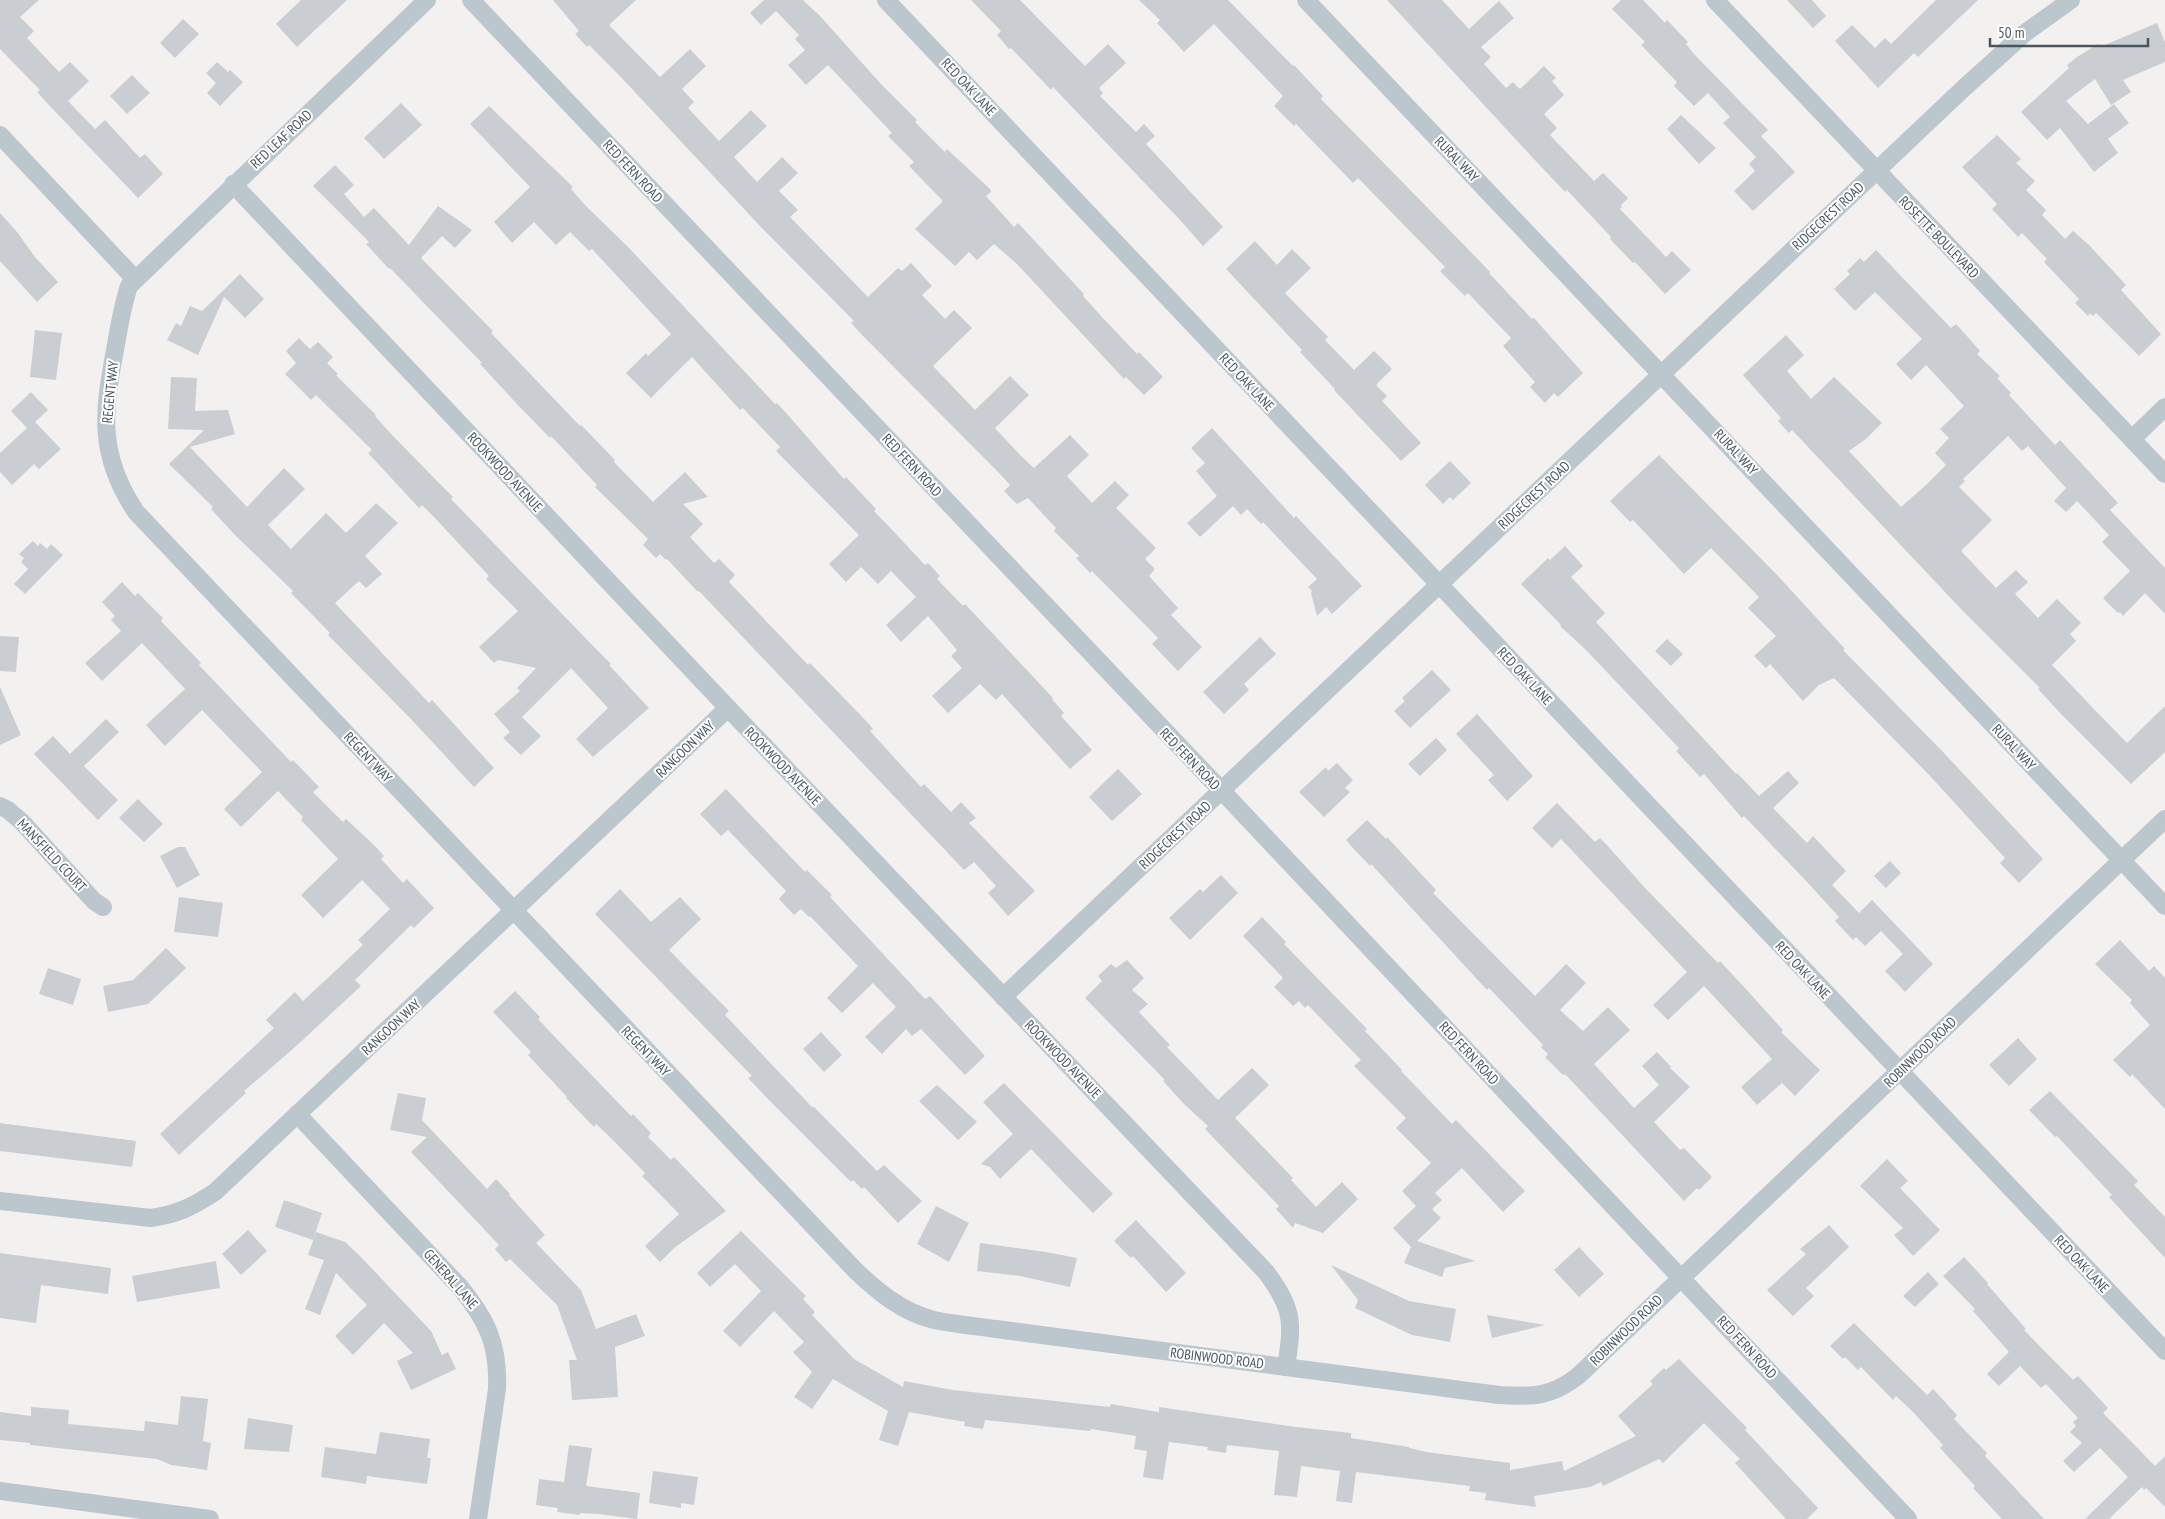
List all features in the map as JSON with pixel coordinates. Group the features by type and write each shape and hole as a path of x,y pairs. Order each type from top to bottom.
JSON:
{"street":[{"name":"RED LEAF ROAD","path":"135,278 427,0"},
{"name":"RED FERN ROAD","path":"471,0 1222,790 1908,1519"},
{"name":"RED OAK LANE","path":"886,0 2165,1352"},
{"name":"RURAL WAY","path":"1306,0 2165,906"},
{"name":"ROSETTE BOULEVARD","path":"1715,0 2165,474"},
{"name":"RIDGECREST ROAD","path":"1004,997 1876,171 2025,33 2071,0"},
{"path":"0,135 135,278"},
{"name":"ROOKWOOD AVENUE","path":"233,184 728,708 1266,1272 1281,1292 1287,1304 1291,1322 1286,1367"},
{"name":"REGENT WAY","path":"135,278 128,286 124,301 107,390 105,414 110,460 116,477 136,512 855,1270 877,1290 901,1307 913,1312"},
{"path":"2132,439 2165,407"},
{"name":"RANGOON WAY","path":"0,1201 134,1218 151,1218 174,1215 190,1208 215,1192 514,912 728,708"},
{"name":"MANSFIELD COURT","path":"0,806 22,822 94,901 103,907"},
{"name":"ROBINWOOD ROAD","path":"913,1312 933,1320 996,1329 1499,1395 1531,1396 1551,1393 1564,1387 1578,1376 2165,819"},
{"name":"GENERAL LANE","path":"298,1114 460,1287 485,1321 496,1351 498,1369 497,1389 478,1519"},
{"path":"0,1491 210,1519"}],"building":[{"path":"0,0 39,0 20,17 34,31 27,38 59,72 70,62 89,81 68,101 95,129 105,120 140,158 145,154 163,174 138,198 47,103 37,92 40,90 0,49"},
{"path":"301,0 347,0 297,47 276,24"},
{"path":"553,0 636,0 609,25 660,77 690,49 706,66 682,89 694,102 688,108 719,141 751,110 767,126 734,157 757,182 782,157 798,173 779,191 798,210 790,217 868,297 898,268 902,271 911,263 932,286 922,295 945,319 954,310 972,328 933,366 975,410 1010,376 1029,395 995,428 1020,455 1034,468 1070,435 1089,455 1067,476 1092,503 1115,481 1129,495 1116,508 1156,548 1145,559 1155,569 1149,576 1178,608 1171,615 1202,647 1178,671 1152,644 1158,638 1092,571 1090,573 1076,558 1079,556 1054,531 1056,528 1028,498 1017,504 1004,491 1010,485 1000,474 863,336 851,323 854,321 759,225 618,74 589,45 587,47 575,34 579,31"},
{"path":"764,0 803,0 820,16 881,84 917,120 915,122 945,152 947,149 990,189 991,192 986,196 1014,227 1018,223 1084,294 1083,296 1102,317 1137,354 1139,352 1163,377 1144,395 1126,377 1124,379 1017,264 994,244 977,260 969,252 955,266 915,229 943,201 909,166 914,162 888,136 892,133 828,65 806,85 788,65 805,50 795,39 799,35 776,11 761,25 750,13"},
{"path":"971,0 1020,0 1085,66 1108,44 1126,63 1099,88 1103,93 1100,96 1136,132 1144,124 1155,136 1146,144 1223,227 1203,246 1053,87 1051,90 1011,48 1009,49 997,35 1001,31"},
{"path":"1139,0 1228,0 1294,65 1323,96 1321,99 1490,272 1532,319 1534,318 1583,373 1558,397 1554,393 1545,403 1530,387 1535,382 1503,346 1511,338 1468,293 1465,296 1440,271 1445,267 1358,178 1353,183 1296,124 1294,126 1274,106 1283,96 1214,24 1184,52 1157,23 1160,20"},
{"path":"1387,0 1442,0 1469,29 1499,1 1514,18 1481,47 1491,57 1484,64 1506,88 1513,82 1520,89 1544,66 1556,78 1552,81 1564,95 1544,114 1557,128 1550,135 1594,181 1603,173 1628,198 1621,205 1620,209 1666,257 1672,251 1691,270 1665,294 1610,239 1611,237 1567,190 1565,192"},
{"path":"1621,0 1643,0 1665,23 1667,20 1688,42 1686,44 1694,54 1768,130 1761,136 1795,172 1753,211 1734,191 1755,171 1749,164 1756,157 1723,123 1730,117 1708,93 1694,106 1674,86 1677,82 1641,45 1645,42 1612,9"},
{"path":"1787,0 1812,0 1826,16 1813,28"},
{"path":"1936,0 1978,0 1918,57 1914,53 1878,88 1835,41 1852,25 1875,48 1885,38 1891,44"},
{"path":"183,19 199,34 175,58 160,43"},
{"path":"2157,23 2165,42 2165,62 2123,80 2131,92 2111,105 2095,79 2066,101 2088,124 2114,104 2129,123 2108,139 2118,153 2094,172 2060,128 2047,140 2021,112 2069,68 2067,65 2077,57 2098,44 2100,47"},
{"path":"217,62 228,72 230,70 243,82 220,106 207,93 216,83 206,73"},
{"path":"132,75 150,93 127,114 110,96"},
{"path":"401,103 422,125 384,159 364,138"},
{"path":"489,106 573,187 571,189 584,204 630,249 775,404 777,403 844,479 846,477 876,509 874,511 925,565 928,563 940,576 937,579 963,606 965,604 1053,698 1064,713 1061,716 1092,750 1070,769 1002,694 996,700 980,684 948,713 932,696 962,668 951,656 957,650 928,616 901,642 886,625 916,597 891,571 878,584 861,567 846,582 829,564 859,535 776,451 780,447 743,408 740,410 692,357 651,398 626,373 646,353 648,356 671,334 592,249 589,251 570,232 556,245 534,222 512,243 494,222 530,187 470,124"},
{"path":"1681,115 1716,148 1699,164 1667,129"},
{"path":"1997,135 2021,159 2016,163 2035,181 2026,190 2046,210 2042,215 2065,239 2073,231 2089,245 2126,285 2121,290 2161,334 2139,356 2096,313 2093,316 2090,313 2088,316 2075,303 2079,299 2044,262 2047,259 2022,233 2018,237 1992,209 1997,204 1962,167"},
{"path":"335,165 354,185 344,194 364,217 374,208 409,245 438,206 472,230 455,248 442,236 421,258 493,331 491,333 615,460 614,462 653,502 685,472 708,497 683,504 703,524 690,537 714,563 719,559 735,575 729,582 808,665 810,663 869,724 873,729 870,731 921,787 924,784 951,812 961,802 976,818 969,823 1035,891 1008,916 988,893 996,886 974,862 964,870 699,591 667,559 660,554 656,558 643,545 648,539 595,487 597,485 551,436 550,438 516,403 480,364 482,363 366,244 369,242 313,186"},
{"path":"0,213 35,257 58,282 37,302 0,261"},
{"path":"1255,241 1277,265 1292,249 1311,268 1285,293 1328,337 1325,340 1354,370 1374,351 1392,369 1376,385 1387,396 1382,401 1421,443 1401,461 1334,390 1300,352 1302,350 1226,269"},
{"path":"1876,250 1951,328 1956,324 1966,335 1980,351 1977,354 2000,376 1997,378 2011,393 2009,395 2055,445 2060,440 2118,503 2110,510 2165,568 2165,614 2145,593 2123,616 2120,612 2118,613 2103,598 2130,571 2102,542 2109,535 2077,501 2066,512 2054,501 2066,488 2028,446 2022,451 2008,436 1963,479 1965,481 1959,487 1992,520 1961,551 1996,588 2016,570 2028,582 2015,594 2038,618 2057,599 2081,623 2070,634 2076,641 2052,665 2127,743 2165,706 2165,752 2131,784 2062,715 2038,689 2040,688 1961,609 1792,430 1789,433 1778,421 1781,418 1743,375 1786,335 1804,355 1787,371 1811,399 1834,377 1882,423 1866,439 1849,451 1901,507 1926,485 1946,465 1935,453 1949,438 1940,429 1964,406 1926,365 1911,380 1896,364 1922,339 1875,292 1855,311 1834,289 1850,274 1847,271 1860,258 1864,262"},
{"path":"240,274 264,299 245,318 224,297 198,355 167,340 176,323 181,326 190,306 202,311"},
{"path":"35,330 62,333 56,380 30,377"},
{"path":"299,338 310,349 318,342 333,357 327,363 338,374 336,375 453,497 451,499 611,664 609,665 649,708 593,757 576,739 608,708 571,668 522,717 541,736 521,755 503,738 510,732 494,714 520,691 517,688 536,668 498,660 494,663 479,647 518,611 486,579 489,576 433,516 422,505 419,508 368,453 372,450 316,395 311,400 285,374 296,363 286,351"},
{"path":"171,377 197,378 195,411 228,410 235,434 190,447 247,507 284,468 305,489 268,525 291,549 326,513 346,533 376,503 398,523 365,556 382,574 366,588 359,581 335,603 429,703 432,700 494,768 474,787 411,719 328,635 330,633 291,593 293,591 235,535 211,509 213,507 169,464 204,430 168,429"},
{"path":"31,392 48,410 35,422 61,449 39,469 34,464 12,485 0,472 0,453 27,428 11,411"},
{"path":"1212,428 1294,518 1296,516 1362,586 1332,614 1326,607 1317,616 1312,591 1308,587 1317,579 1263,522 1261,524 1247,509 1241,515 1233,506 1200,537 1187,523 1217,496 1196,471 1205,463 1191,448"},
{"path":"1659,455 1778,576 1845,649 1843,650 1943,752 2043,859 2019,883 2000,863 2005,858 1931,777 1834,678 1819,685 1803,701 1770,664 1766,668 1754,656 1776,636 1748,608 1759,597 1711,548 1684,574 1633,520 1630,522 1610,501"},
{"path":"1450,461 1471,483 1453,500 1450,497 1443,504 1425,485"},
{"path":"33,541 38,546 40,543 47,549 51,544 63,555 25,594 14,584 28,569 21,562 24,558 19,554"},
{"path":"1565,546 1583,566 1571,577 1605,613 1596,622 1736,774 1759,796 1788,771 1799,783 1773,808 1807,843 1813,836 1846,871 1832,885 1859,913 1872,900 1933,964 1905,992 1885,971 1903,954 1881,931 1865,946 1856,937 1853,940 1835,921 1839,917 1808,883 1744,816 1742,818 1704,774 1700,777 1676,751 1679,748 1521,584 1548,558 1550,560"},
{"path":"122,582 135,596 138,593 163,618 161,621 201,663 199,665 291,762 293,760 319,787 313,792 343,822 346,819 375,846 384,856 381,859 403,883 407,879 434,908 414,928 411,925 355,980 361,986 244,1091 246,1093 179,1155 160,1134 274,1028 266,1020 295,992 303,1001 363,945 358,940 390,909 362,880 323,918 301,895 338,859 301,820 303,817 278,791 241,827 224,809 262,772 202,710 165,746 146,725 185,689 142,643 102,681 85,663 121,631 111,620 115,616 102,602"},
{"path":"0,636 19,637 16,672 0,671"},
{"path":"1260,637 1276,654 1244,684 1249,690 1224,714 1203,692"},
{"path":"1667,639 1683,654 1671,666 1655,651"},
{"path":"1432,670 1451,690 1410,728 1394,711 1405,701 1402,698"},
{"path":"0,687 21,735 0,745"},
{"path":"1477,714 1533,776 1507,801 1488,780 1494,775 1456,734"},
{"path":"106,719 119,732 84,766 118,800 98,820 34,754 53,736 70,754"},
{"path":"1436,738 1447,750 1420,776 1408,764"},
{"path":"1337,763 1353,780 1345,788 1350,792 1324,817 1299,792 1326,767 1328,771"},
{"path":"1118,769 1142,794 1112,821 1089,797"},
{"path":"726,789 805,872 807,870 832,895 830,897 925,999 930,996 985,1056 965,1075 921,1029 912,1036 906,1029 882,1054 865,1037 896,1007 873,983 842,1013 827,998 858,966 810,916 801,909 794,915 779,899 786,891 728,830 721,836 700,814"},
{"path":"138,799 163,824 144,842 119,818"},
{"path":"1557,803 1595,842 1600,838 1606,844 1646,889 1718,963 1720,961 1783,1030 1781,1032 1820,1070 1795,1096 1782,1083 1757,1105 1741,1087 1772,1059 1704,986 1668,1020 1653,1005 1687,972 1561,839 1552,848 1532,828"},
{"path":"1367,820 1386,839 1387,837 1436,890 1433,893 1535,996 1566,964 1586,983 1560,1010 1583,1031 1608,1007 1630,1030 1594,1064 1634,1108 1659,1085 1642,1066 1657,1052 1670,1068 1690,1087 1654,1122 1680,1150 1684,1148 1712,1177 1699,1190 1697,1188 1684,1201 1565,1074 1563,1075 1545,1057 1548,1054 1541,1047 1543,1045 1489,988 1487,990 1371,864 1370,866 1352,847 1346,840"},
{"path":"178,847 185,847 200,875 177,888 160,856"},
{"path":"1890,861 1901,873 1886,888 1874,876"},
{"path":"1221,875 1238,893 1190,940 1169,918 1200,889 1203,892"},
{"path":"620,889 651,922 680,897 701,919 669,950 729,1011 725,1015 812,1107 877,1171 884,1165 922,1201 898,1223 864,1187 862,1189 853,1180 851,1182 768,1099 748,1078 752,1076 595,914"},
{"path":"179,897 223,903 218,937 174,932"},
{"path":"1262,917 1286,942 1284,944 1367,1029 1365,1031 1401,1071 1452,1124 1456,1120 1525,1191 1503,1212 1462,1168 1435,1193 1442,1200 1432,1209 1441,1218 1417,1241 1475,1261 1445,1268 1442,1277 1404,1263 1411,1247 1393,1228 1416,1206 1402,1191 1431,1163 1396,1128 1406,1118 1354,1066 1361,1060 1308,1005 1305,1008 1299,1001 1293,1006 1274,987 1283,978 1243,936"},
{"path":"2120,940 2149,971 2154,966 2165,978 2165,1109 2132,1074 2130,1077 2113,1060 2150,1025 2130,1003 2132,1000 2095,964"},
{"path":"166,948 186,968 148,1004 108,1012 103,986 133,980"},
{"path":"1127,960 1144,978 1132,990 1148,1004 1139,1012 1170,1045 1167,1047 1218,1100 1252,1068 1269,1085 1235,1118 1293,1178 1291,1180 1316,1207 1342,1182 1358,1199 1323,1233 1295,1223 1293,1228 1276,1209 1279,1206 1205,1129 1208,1126 1184,1104 1163,1081 1165,1080 1085,998 1102,981 1098,976 1111,964 1116,968"},
{"path":"48,968 81,979 73,1005 39,994"},
{"path":"515,991 540,1017 538,1019 555,1037 631,1116 633,1114 651,1133 648,1137 671,1160 674,1157 726,1211 674,1248 660,1262 645,1246 679,1214 642,1176 645,1173 612,1139 596,1124 594,1127 566,1098 528,1055 531,1052 493,1012"},
{"path":"821,1032 842,1055 824,1072 803,1049"},
{"path":"2018,1038 2037,1059 2009,1086 1989,1065"},
{"path":"1004,1083 1113,1194 1093,1213 1031,1149 1000,1179 990,1167 981,1164 1013,1134 983,1102"},
{"path":"937,1085 977,1122 958,1140 919,1101"},
{"path":"2050,1091 2138,1181 2134,1185 2165,1217 2165,1258 2109,1197 2112,1195 2057,1136 2055,1137 2029,1110"},
{"path":"398,1093 426,1098 422,1120 487,1189 496,1179 545,1235 536,1243 581,1290 596,1329 636,1314 645,1336 615,1347 618,1397 572,1400 569,1360 577,1360 557,1305 510,1259 506,1262 495,1249 499,1245 411,1152 427,1137 390,1130"},
{"path":"0,1123 136,1141 132,1167 0,1151"},
{"path":"1887,1159 1908,1181 1900,1188 1940,1230 1913,1256 1894,1235 1903,1228 1860,1186"},
{"path":"284,1200 322,1213 313,1240 275,1227"},
{"path":"936,1206 969,1223 949,1262 917,1244"},
{"path":"1136,1220 1186,1273 1166,1292 1133,1256 1131,1258 1114,1241"},
{"path":"1829,1225 1849,1247 1806,1288 1814,1296 1793,1316 1767,1290 1806,1254 1800,1249"},
{"path":"248,1230 267,1251 241,1275 222,1254"},
{"path":"741,1231 806,1296 803,1299 815,1312 812,1315 854,1359 903,1387 904,1381 953,1390 1110,1407 1111,1404 1159,1412 1159,1407 1351,1433 1351,1438 1409,1447 1426,1452 1510,1463 1510,1470 1562,1461 1564,1471 1636,1436 1618,1416 1653,1384 1650,1381 1664,1368 1666,1370 1679,1359 1747,1428 1745,1430 1818,1508 1807,1519 1786,1519 1735,1463 1740,1459 1704,1423 1663,1463 1659,1459 1603,1486 1601,1482 1590,1487 1534,1496 1536,1507 1485,1500 1486,1493 1469,1491 1470,1486 1356,1472 1352,1503 1336,1501 1340,1471 1301,1466 1297,1497 1274,1495 1279,1451 1227,1445 1226,1453 1207,1450 1208,1447 1169,1442 1163,1480 1143,1477 1147,1451 1134,1449 1136,1436 1091,1429 1090,1431 985,1420 983,1429 964,1426 965,1422 909,1412 898,1446 879,1440 888,1411 833,1379 812,1409 794,1397 812,1372 793,1352 804,1342 774,1311 740,1347 723,1331 761,1291 735,1264 710,1287 697,1273"},
{"path":"316,1232 345,1242 360,1256 431,1331 442,1355 448,1352 456,1369 411,1390 397,1361 413,1353 384,1323 353,1355 335,1336 367,1305 336,1273 320,1315 305,1309 324,1260 308,1255"},
{"path":"980,1243 1077,1258 1070,1287 1020,1276 977,1271"},
{"path":"1579,1247 1604,1274 1579,1297 1554,1270"},
{"path":"0,1253 111,1268 108,1294 41,1285 36,1323 0,1318"},
{"path":"1964,1257 2026,1329 2024,1330 2073,1380 2078,1376 2108,1408 2103,1413 2155,1466 2165,1456 2165,1507 2146,1488 2144,1490 2142,1487 2109,1519 2085,1519 2128,1477 2100,1448 2074,1472 2063,1461 2082,1443 2070,1432 2076,1426 2073,1422 2078,1418 2046,1384 2041,1388 2020,1366 1999,1386 1987,1374 2009,1352 1973,1311 1975,1309 1943,1276"},
{"path":"216,1261 220,1288 137,1302 132,1276"},
{"path":"1331,1265 1409,1301 1456,1309 1450,1342 1412,1335 1355,1308 1358,1300"},
{"path":"1928,1272 1939,1284 1915,1307 1903,1296"},
{"path":"1487,1315 1545,1325 1492,1338"},
{"path":"1854,1323 1927,1395 1933,1389 1957,1415 1954,1419 1987,1453 1985,1456 2044,1519 2002,1519 1973,1488 1975,1486 1940,1448 1943,1445 1913,1412 1896,1396 1893,1400 1861,1367 1858,1370 1830,1346"},
{"path":"181,1396 208,1399 203,1441 211,1443 207,1470 171,1465 157,1459 0,1440 0,1412 31,1416 31,1407 69,1410 68,1424 144,1431 145,1421 178,1425"},
{"path":"248,1418 293,1425 289,1452 244,1449"},
{"path":"380,1432 430,1439 427,1458 431,1458 427,1484 367,1476 366,1484 321,1477 325,1447 376,1454"},
{"path":"569,1445 592,1448 586,1486 640,1493 637,1519 598,1514 580,1513 580,1515 557,1512 558,1508 536,1505 539,1479 564,1482"},
{"path":"653,1471 698,1477 694,1505 681,1503 681,1508 649,1503"}]}
